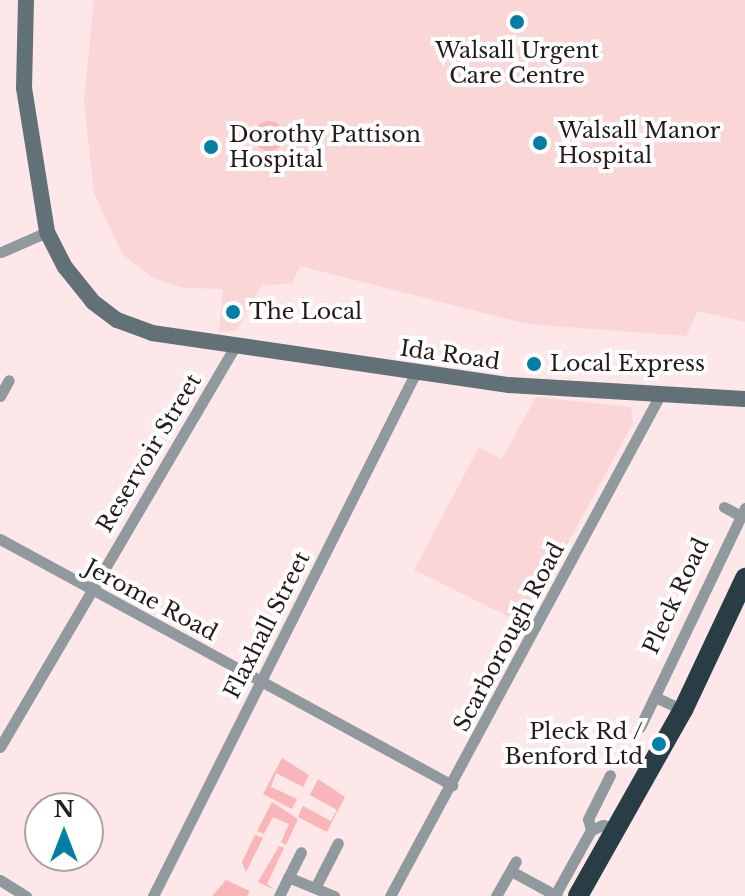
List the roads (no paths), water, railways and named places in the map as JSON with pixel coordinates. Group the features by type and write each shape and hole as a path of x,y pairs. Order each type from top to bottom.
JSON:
{"highway":[{"path":"578,896 683,710 739,603 745,578"}],"street":[{"name":"Ida Road","path":"26,0 24,88 47,232 65,267 93,302 117,320 152,333 536,388 745,399"},
{"path":"1,252 47,232"},
{"name":"Reservoir Street","path":"0,747 236,345"},
{"name":"Flaxhall Street","path":"153,896 416,372"},
{"path":"0,396 9,380"},
{"name":"Scarborough Road","path":"390,896 660,395"},
{"name":"Pleck Road","path":"640,727 743,512 724,507"},
{"name":"Jerome Road","path":"0,539 452,785"},
{"path":"655,697 683,710"},
{"path":"591,830 588,819 610,775"},
{"path":"496,896 514,866 556,896 591,830 603,825 615,829"},
{"path":"316,886 338,843"},
{"path":"279,896 301,852"},
{"path":"288,877 334,896"},
{"path":"0,880 26,896"}],"place":[{"name":"Walsall Urgent Care Centre","path":"517,22"},
{"name":"Walsall Manor Hospital","path":"540,143"},
{"name":"Dorothy Pattison Hospital","path":"211,147"},
{"name":"The Local","path":"233,312"},
{"name":"Local Express","path":"534,364"},
{"name":"Pleck Rd / Benford Ltd","path":"659,744"}]}
